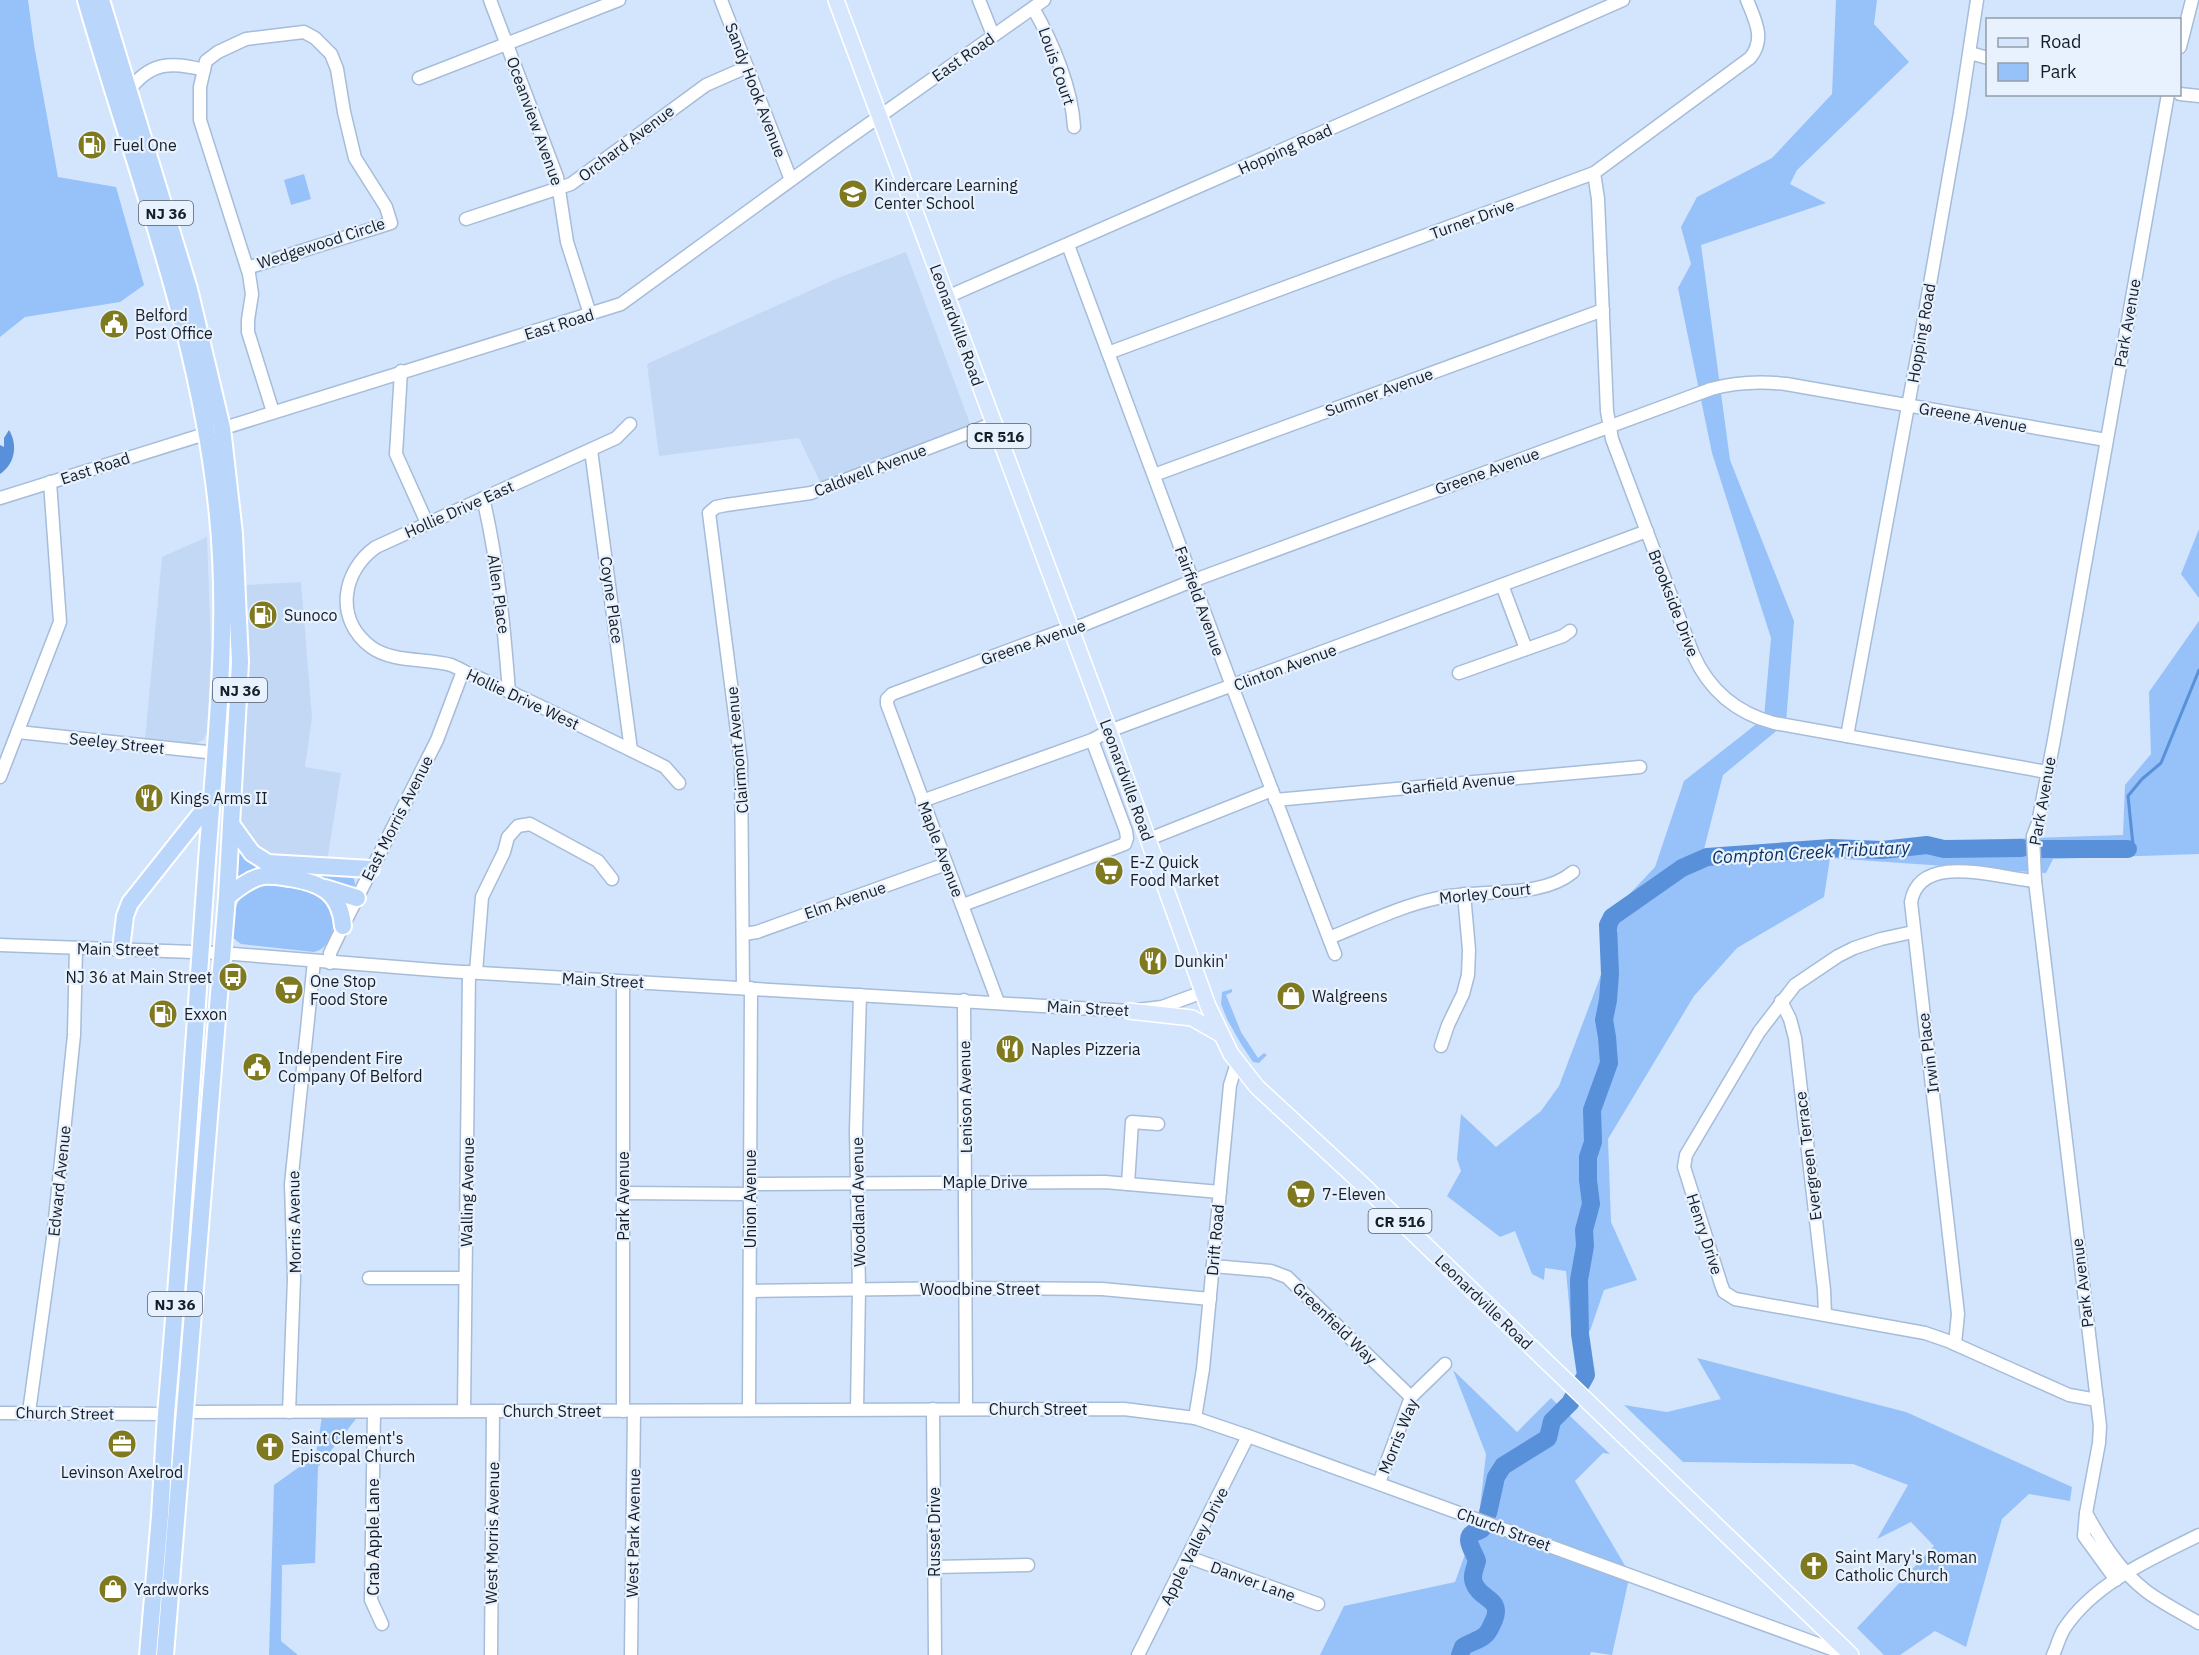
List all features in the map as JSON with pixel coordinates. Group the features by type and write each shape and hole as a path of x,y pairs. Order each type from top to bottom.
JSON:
{"highway":[{"name":"NJ 36","path":"86,0 215,430 222,567 216,753 148,1655"},
{"name":"NJ 36","path":"101,0 189,289 234,534 240,662 227,897 165,1655"},
{"path":"121,949 130,903 211,800"},
{"path":"231,824 252,853 268,863 371,869"},
{"path":"227,897 252,880 263,876 298,880 357,898"},
{"path":"324,887 335,899 341,911 343,926"}],"main road":[{"name":"Leonardville Road","path":"836,0 1071,628 1203,992 1220,1035 1237,1063 1257,1087 1361,1183 1849,1655"},
{"path":"1129,1011 1191,1018 1220,1035"}],"street":[{"name":"Oceanview Avenue","path":"490,0 557,177 567,242 590,314"},
{"path":"419,78 619,0"},
{"name":"Sandy Hook Avenue","path":"721,0 790,180"},
{"path":"979,0 993,35"},
{"name":"East Road","path":"0,498 401,371 613,307 628,299 790,180 1044,0"},
{"name":"Hopping Road","path":"947,297 1623,0"},
{"name":"Turner Drive","path":"1108,353 1594,173 1750,58 1757,47 1759,33 1746,0"},
{"name":"Hopping Road","path":"1847,736 1908,405 1970,53 1977,0"},
{"path":"2181,43 2192,0"},
{"name":"Louis Court","path":"1033,8 1063,75 1072,105 1074,127"},
{"name":"Wedgewood Circle","path":"247,268 391,222 386,207 356,158 344,112 337,69 331,54 315,38 304,32 246,39 218,52 206,61 200,87 200,120 247,268 252,294 248,332 273,412"},
{"path":"1970,53 1986,57"},
{"path":"119,59 136,69 150,71"},
{"path":"128,92 135,82 150,71 173,63 204,70"},
{"name":"Orchard Avenue","path":"466,219 575,182 706,85 747,67"},
{"path":"2181,94 2199,96"},
{"name":"Park Avenue","path":"2116,1580 2084,1536 2099,1443 2097,1400 2035,881 2033,836 2038,823 2168,96"},
{"name":"Brookside Drive","path":"1594,173 1598,199 1607,411 1612,439 1702,673 1715,689 1739,709 1760,719 2047,772"},
{"name":"Fairfield Avenue","path":"1068,245 1192,581 1335,954"},
{"name":"Sumner Avenue","path":"1154,475 1603,310"},
{"path":"401,371 396,454 427,523"},
{"name":"Greene Avenue","path":"889,696 1711,389 1749,382 1786,384 2106,441"},
{"name":"Caldwell Avenue","path":"709,513 716,507 726,505 811,493 994,423"},
{"name":"Hollie Drive East","path":"360,634 352,622 346,596 349,580 368,553 427,523 616,438 630,424"},
{"name":"Coyne Place","path":"591,450 631,750"},
{"path":"0,777 60,622 50,482"},
{"name":"Allen Place","path":"483,498 489,523 509,692"},
{"name":"Clairmont Avenue","path":"709,513 741,762 747,988"},
{"name":"Clinton Avenue","path":"922,801 1092,740 1109,731 1647,531"},
{"path":"1502,585 1526,649"},
{"path":"1459,673 1570,632"},
{"name":"Hollie Drive West","path":"360,634 372,647 384,653 452,665 664,767 679,783"},
{"name":"East Morris Avenue","path":"330,963 330,953 437,740 463,671"},
{"name":"Maple Avenue","path":"889,696 887,704 998,1002"},
{"name":"Seeley Street","path":"18,732 216,753"},
{"path":"963,905 1125,844 1126,831 1092,740"},
{"name":"Garfield Avenue","path":"1149,839 1274,795 1640,768"},
{"name":"Walling Avenue","path":"464,1411 473,972 482,897 504,852 508,837 518,826 530,824 598,861 612,879"},
{"name":"Elm Avenue","path":"744,934 757,933 946,864"},
{"name":"Irwin Place","path":"1955,1344 1958,1314 1913,932 1912,895 1918,884 1933,875 1974,871 2035,881"},
{"name":"Morley Court","path":"1329,938 1427,900 1539,887 1552,884 1573,872"},
{"path":"1441,1046 1463,994 1468,975 1469,950 1464,894"},
{"name":"Henry Drive","path":"1913,932 1881,939 1838,956 1796,985 1781,1001 1759,1032 1686,1155 1684,1167 1724,1292 1735,1299 1925,1333 2069,1395 2097,1400"},
{"name":"Main Street","path":"0,945 221,953 314,962 623,982 1129,1011 1162,1007 1203,992"},
{"name":"Edward Avenue","path":"29,1412 55,1228 74,1035 76,948"},
{"name":"Morris Avenue","path":"288,1412 294,1279 291,1184 314,962"},
{"name":"Park Avenue","path":"623,982 623,1194 628,1411"},
{"name":"Union Avenue","path":"747,988 750,1189 749,1409"},
{"name":"Woodland Avenue","path":"857,1409 859,1289 857,1062 860,995"},
{"name":"Lenison Avenue","path":"964,1000 966,1409"},
{"name":"Evergreen Terrace","path":"1781,1001 1790,1019 1795,1038 1825,1314"},
{"name":"Drift Road","path":"1195,1418 1199,1404 1231,1079 1237,1063"},
{"path":"1128,1184 1132,1122 1158,1124"},
{"name":"Maple Drive","path":"623,1194 857,1183 966,1182 1128,1184 1220,1192"},
{"name":"Greenfield Way","path":"1213,1266 1271,1271 1287,1277 1411,1397"},
{"path":"369,1278 465,1278"},
{"name":"Woodbine Street","path":"750,1291 1102,1289 1210,1299"},
{"name":"Morris Way","path":"1379,1483 1411,1397 1445,1364"},
{"name":"Russet Drive","path":"933,1409 935,1655"},
{"name":"Church Street","path":"185,1412 1124,1409 1195,1418 1849,1655"},
{"name":"West Morris Avenue","path":"491,1655 493,1411"},
{"name":"West Park Avenue","path":"628,1411 631,1655"},
{"name":"Crab Apple Lane","path":"374,1412 371,1600 382,1624"},
{"name":"Church Street","path":"0,1413 166,1414"},
{"name":"Apple Valley Drive","path":"1138,1655 1248,1436"},
{"path":"2086,1513 2104,1545 2127,1573 2146,1591 2199,1623"},
{"path":"2055,1650 2063,1630 2106,1586 2199,1535"},
{"name":"Danver Lane","path":"1188,1557 1318,1604"},
{"path":"935,1567 1028,1565"}],"shaded area":[{"path":"906,252 972,429 821,484 799,438 659,456 647,364 838,278"},
{"path":"9,430 14,442 14,454 9,465 0,474 0,445 4,447 4,438"},
{"path":"207,537 211,651 207,733 203,740 193,745 145,740 162,557"},
{"path":"301,582 312,717 305,767 341,773 327,862 285,861 255,851 239,824 248,697 246,585"}],"green space":[{"path":"0,0 28,0 58,177 116,187 144,285 120,302 25,317 0,337"},
{"path":"1836,0 1877,0 1874,24 1909,62 1797,170 1790,184 1826,203 1701,245 1730,460 1794,621 1786,723 1723,775 1704,849 2123,835 2125,785 2151,754 2149,692 2199,621 2199,854 2053,859 2046,873 1830,858 1824,897 1737,948 1694,996 1608,1139 1611,1222 1637,1280 1604,1290 1590,1331 1571,1325 1566,1271 1545,1268 1544,1280 1532,1274 1515,1231 1500,1237 1447,1196 1461,1171 1457,1159 1461,1114 1496,1147 1541,1111 1559,1086 1618,930 1606,919 1655,867 1684,781 1764,718 1771,638 1712,453 1678,288 1691,264 1681,227 1697,197 1772,158 1832,94"},
{"path":"304,174 311,199 291,205 284,180"},
{"path":"2199,529 2199,598 2181,574"},
{"path":"237,843 268,869 236,882"},
{"path":"288,871 347,875 354,879 355,884 353,890"},
{"path":"261,882 301,887 319,894 326,900 331,909 333,927 326,945 314,952 241,944 232,937 233,918 237,904 252,887"},
{"path":"1232,989 1232,992 1226,995 1241,1032 1258,1058 1264,1053 1267,1055 1259,1063 1253,1062 1241,1044 1221,1004 1222,992"},
{"path":"1697,1358 1906,1412 2072,1487 2070,1501 2029,1494 2002,1519 1966,1647 1935,1631 1900,1655 1884,1655 1857,1628 1934,1546 1911,1522 1877,1539 1908,1485 1853,1464 1683,1462 1624,1405 1667,1412 1721,1399"},
{"path":"1453,1370 1517,1432 1551,1398 1610,1454 1603,1453 1575,1481 1630,1574 1612,1655 1591,1652 1590,1655 1320,1655 1344,1606 1455,1582 1479,1516 1486,1454"},
{"path":"323,1410 363,1410 318,1467 315,1563 282,1565 281,1641 298,1655 269,1655 274,1485 316,1455"}],"waterway":[{"name":"Compton Creek Tributary","path":"2128,849 2133,845 2128,796 2142,779 2161,763 2199,670"},
{"name":"Compton Creek Tributary","path":"1488,1513 1496,1477 1503,1466 1548,1438 1552,1421 1570,1403 1586,1375 1580,1334 1579,1280 1585,1246 1584,1230 1591,1204 1588,1157 1593,1142 1592,1110 1609,1063 1604,1020 1610,974 1608,925 1612,917 1682,868 1707,857 1831,848 1882,850 1927,845 1944,849 2022,848"},
{"name":"Compton Creek Tributary","path":"2041,849 2128,849"},
{"name":"Compton Creek Tributary","path":"1460,1655 1463,1647 1487,1633 1496,1613 1496,1607 1477,1589 1473,1580 1477,1561 1469,1539 1473,1533 1482,1529"}],"place":[{"name":"Fuel One","path":"92,145"},
{"name":"Kindercare Learning Center School","path":"853,194"},
{"name":"Belford Post Office","path":"114,324"},
{"name":"Sunoco","path":"263,615"},
{"name":"Kings Arms II","path":"149,798"},
{"name":"E-Z Quick Food Market","path":"1109,871"},
{"name":"Dunkin'","path":"1153,961"},
{"name":"NJ 36 at Main Street","path":"233,977"},
{"name":"One Stop Food Store","path":"289,990"},
{"name":"Walgreens","path":"1291,996"},
{"name":"Exxon","path":"163,1014"},
{"name":"Naples Pizzeria","path":"1010,1049"},
{"name":"Independent Fire Company Of Belford","path":"257,1067"},
{"name":"7-Eleven","path":"1301,1194"},
{"name":"Levinson Axelrod","path":"122,1444"},
{"name":"Saint Clement's Episcopal Church","path":"270,1447"},
{"name":"Saint Mary's Roman Catholic Church","path":"1814,1566"},
{"name":"Yardworks","path":"113,1589"}]}
